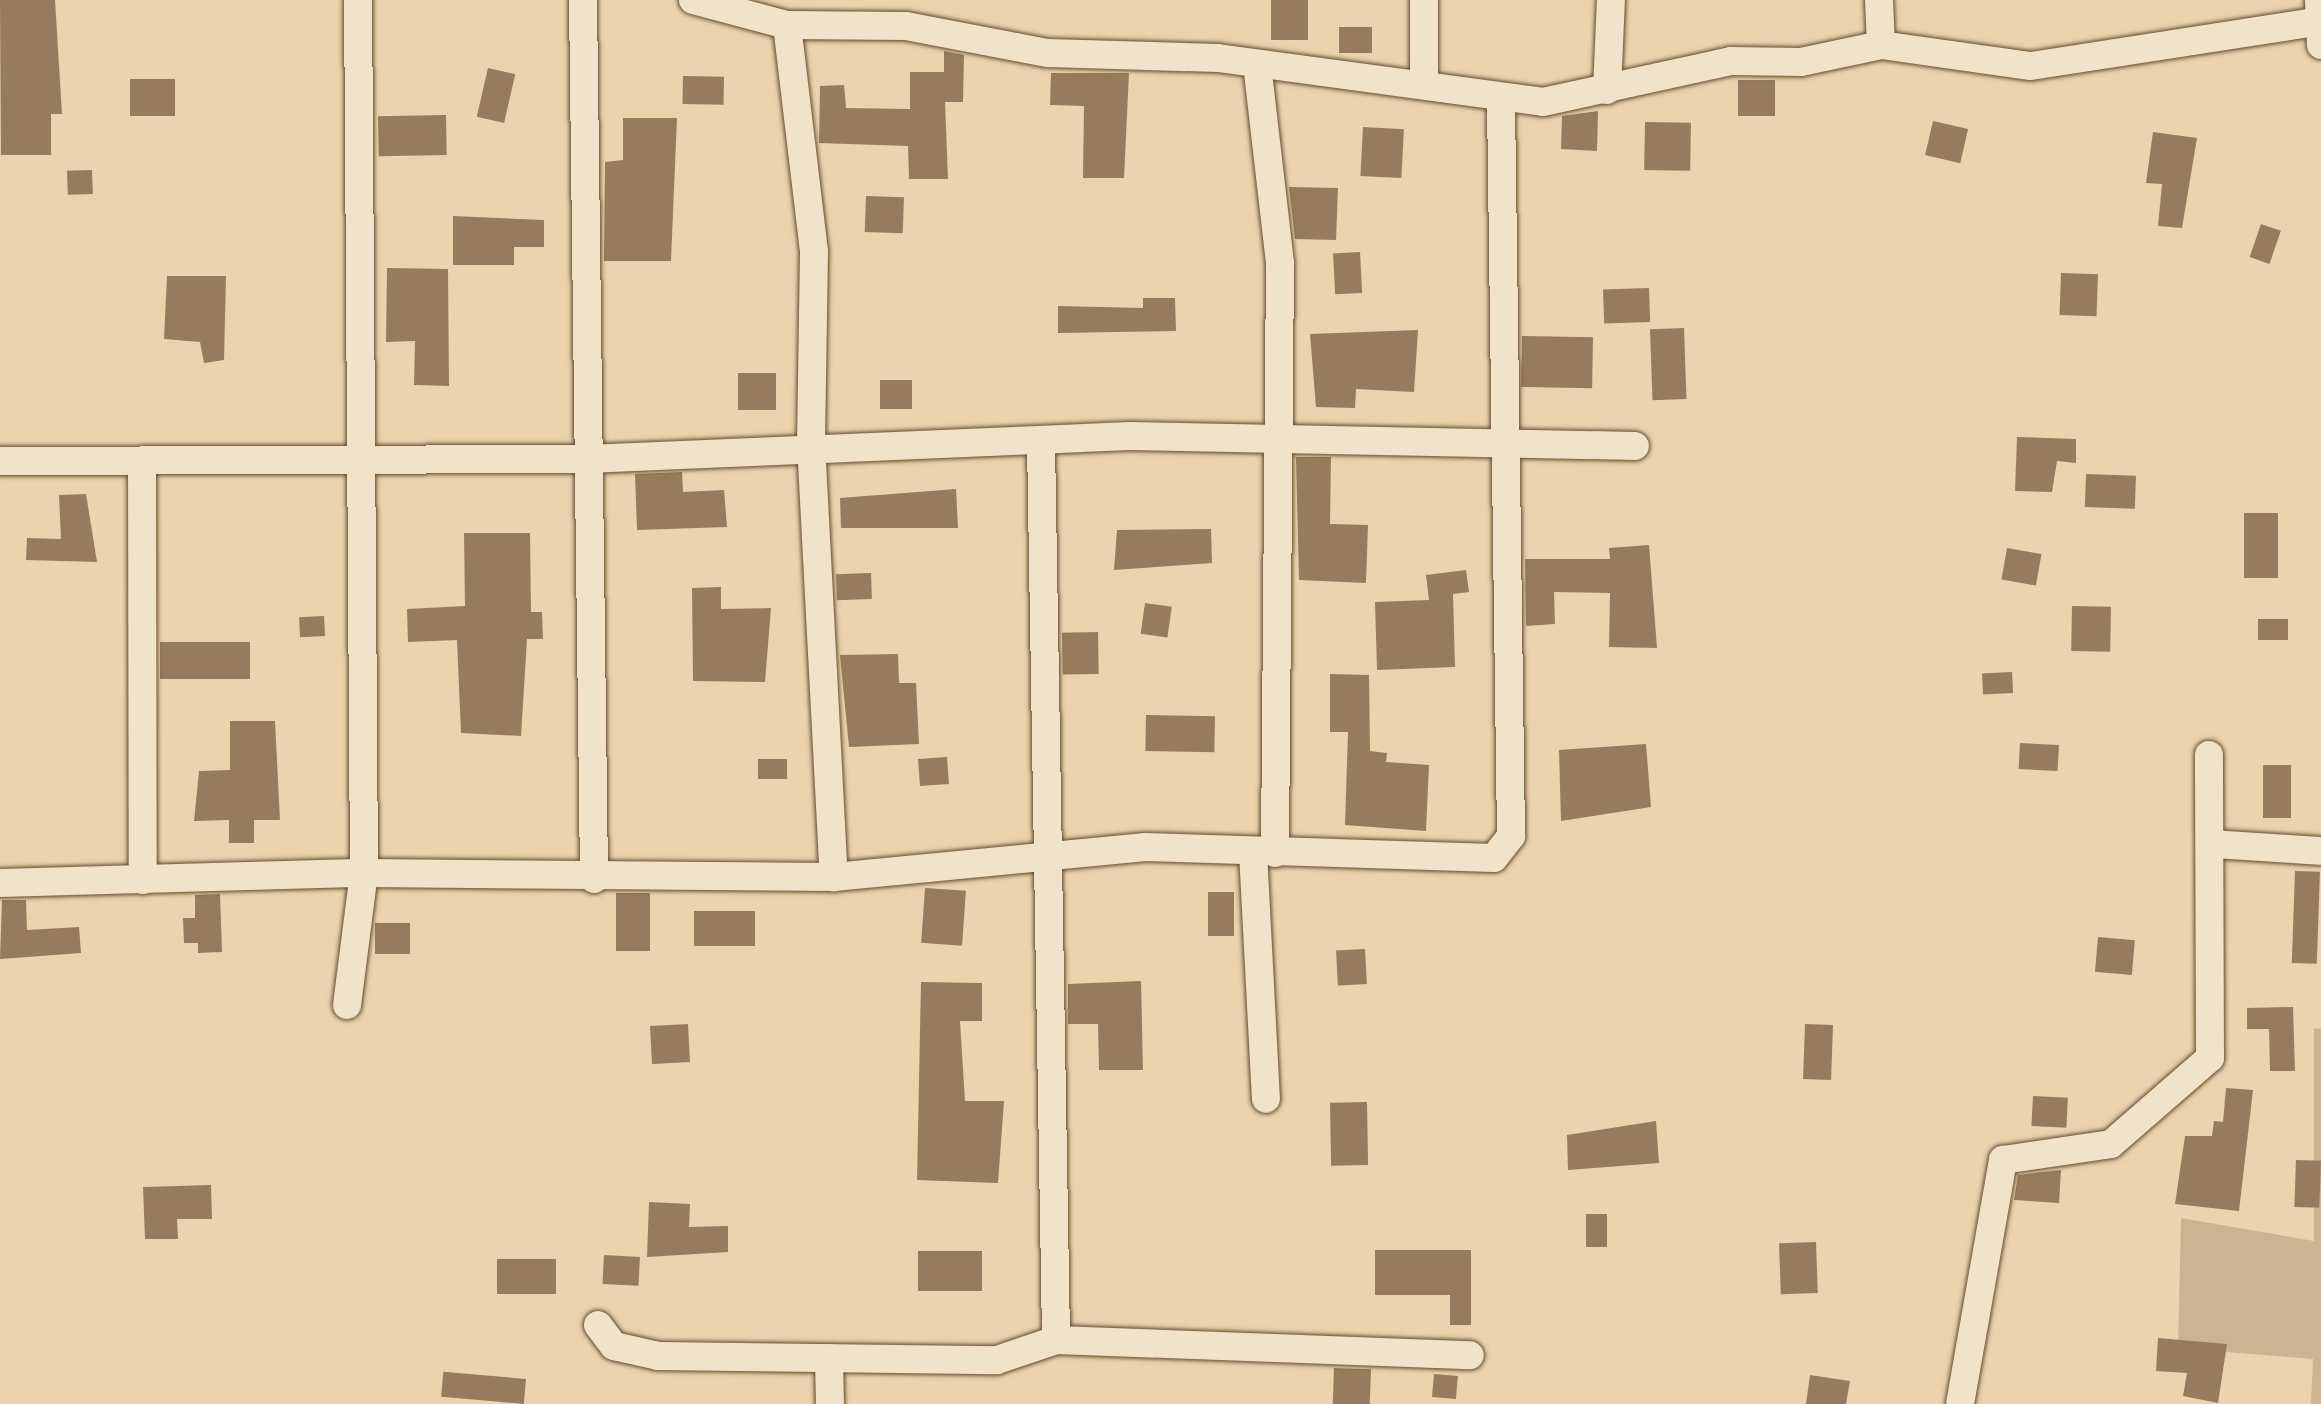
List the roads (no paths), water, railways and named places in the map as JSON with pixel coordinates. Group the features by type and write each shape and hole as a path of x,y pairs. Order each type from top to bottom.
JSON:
{"street":[{"path":"347,1005 364,874 366,456 358,0"},
{"path":"583,0 594,879"},
{"path":"694,0 787,24 906,26 1048,53 1257,64 1424,81 1501,99 1543,102 1731,61 1801,62 1881,45 2031,66 2320,22"},
{"path":"1424,0 1424,81"},
{"path":"1607,90 1611,0"},
{"path":"1879,0 1881,45"},
{"path":"787,24 814,252 811,443 834,877"},
{"path":"1257,64 1280,263 1264,852 1266,1099"},
{"path":"0,883 364,874 594,879 834,877 1146,847 1494,858 1511,836 1510,439 1501,99"},
{"path":"0,461 366,456 587,459 811,443 1274,437 1510,439 1636,446"},
{"path":"1041,442 1042,859 1056,1340"},
{"path":"142,462 143,880"},
{"path":"1960,1404 2003,1160 2111,1144 2210,1058 2210,755"},
{"path":"2213,844 2321,851"},
{"path":"598,1325 633,1354 997,1360 1056,1340 1470,1355"},
{"path":"829,1358 830,1404"}]}
